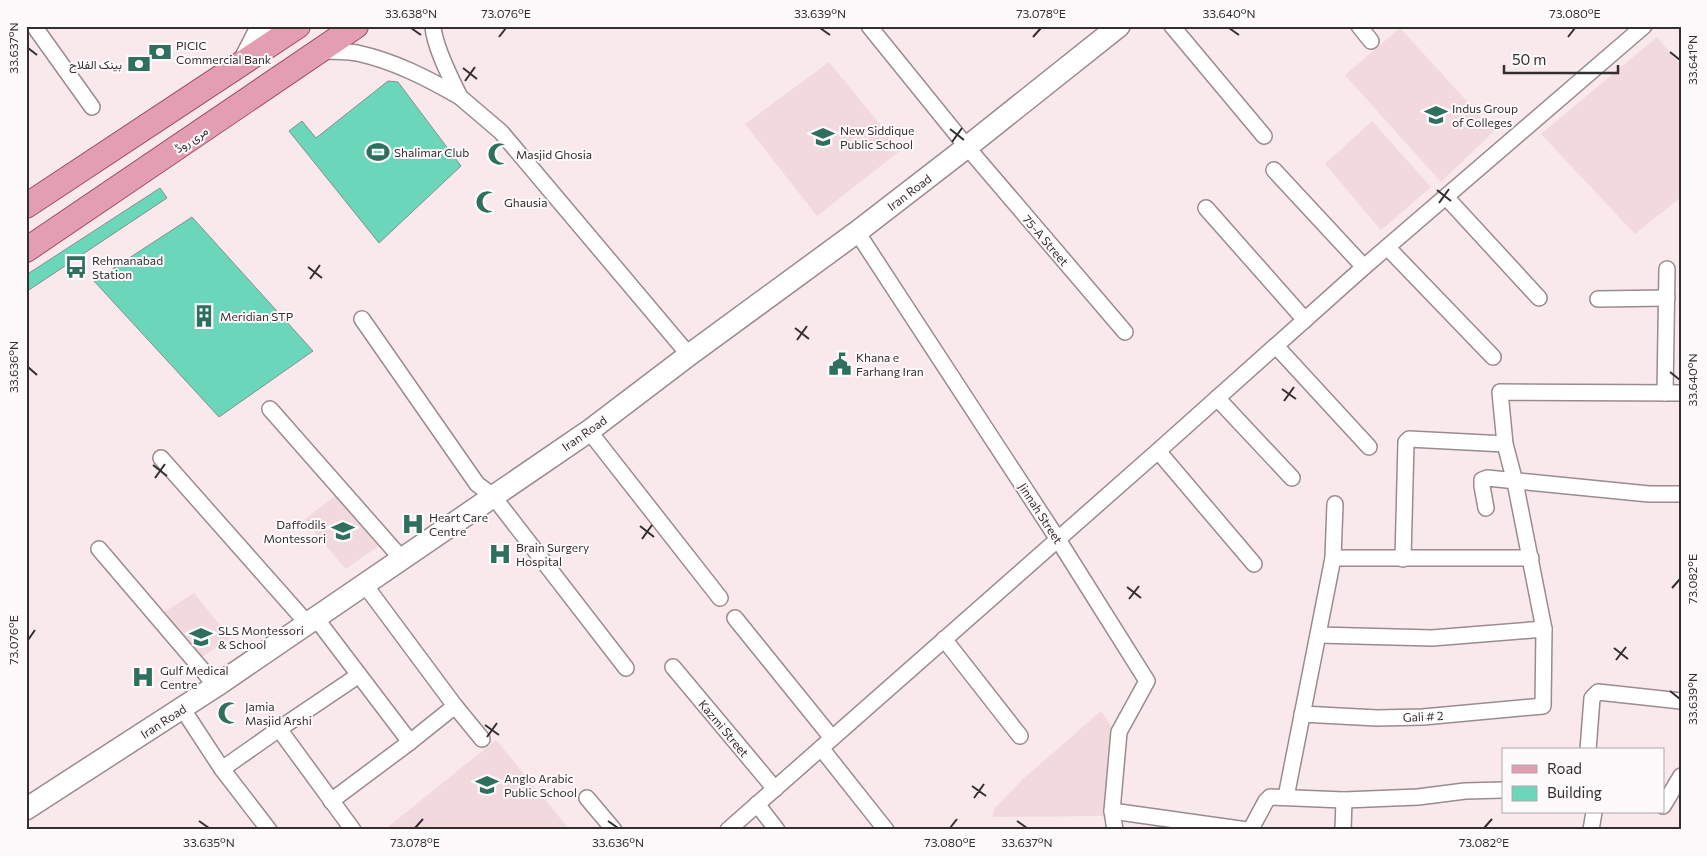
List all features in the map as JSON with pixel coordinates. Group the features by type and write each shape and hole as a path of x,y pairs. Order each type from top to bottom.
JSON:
{"main road":[{"path":"244,61 262,26"},
{"path":"26,206 298,26"},
{"name":"مری روڈ","path":"26,250 322,51 356,26"},
{"name":"Iran Road","path":"26,809 216,686 589,431 857,232 1119,26"}],"street":[{"path":"34,26 92,107"},
{"path":"433,26 433,33 460,97"},
{"name":"75-A Street","path":"869,26 967,147 1125,332"},
{"path":"1172,26 1264,136"},
{"path":"1359,26 1372,41"},
{"path":"728,830 1364,267 1644,26"},
{"path":"322,51 355,53 389,62 426,78 460,97 501,132 689,355"},
{"path":"1274,170 1364,267"},
{"path":"1446,197 1539,298"},
{"path":"1206,208 1306,320"},
{"name":"Jinnah Street","path":"857,232 1058,538 1147,681 1119,732 1112,811"},
{"path":"1388,248 1493,357"},
{"path":"1665,393 1668,269"},
{"path":"1598,299 1667,298"},
{"path":"362,319 477,484 492,496 626,668"},
{"path":"1276,346 1369,447"},
{"path":"1318,635 1432,638 1544,629 1515,482 1505,444 1500,392 1681,393"},
{"path":"1217,398 1292,478"},
{"path":"270,408 402,559"},
{"path":"589,431 720,598"},
{"path":"1403,559 1406,442 1409,439 1505,444"},
{"path":"1158,451 1254,564"},
{"path":"161,458 311,620 359,675 410,742"},
{"path":"1486,508 1482,480 1487,478 1649,494 1681,494"},
{"path":"1286,797 1333,558 1334,504"},
{"path":"99,549 216,686"},
{"path":"1333,558 1531,558"},
{"path":"365,585 455,706 482,739"},
{"path":"735,618 827,743 886,830"},
{"name":"Gali # 2","path":"1302,714 1377,718 1543,706 1544,629"},
{"path":"944,639 1020,736"},
{"name":"Kazmi Street","path":"673,667 775,789"},
{"path":"222,770 359,675"},
{"path":"1588,748 1592,698 1598,692 1681,702"},
{"path":"331,801 455,706"},
{"path":"182,708 222,770 269,830"},
{"path":"279,729 353,830"},
{"path":"1664,804 1681,776"},
{"path":"1115,830 1112,811 1248,830 1252,827 1270,797 1344,800 1418,797 1465,791 1502,790"},
{"path":"588,798 614,830"},
{"path":"1343,830 1344,800"},
{"path":"757,804 778,830"},
{"path":"1592,830 1594,814"}],"shaded area":[{"path":"1400,28 1494,131 1441,182 1345,75"},
{"path":"1657,37 1681,66 1681,197 1635,234 1541,134"},
{"name":"New Siddique Public School","path":"829,62 901,150 817,216 745,124"},
{"path":"1372,121 1431,187 1381,230 1325,164"},
{"name":"Daffodils Montessori","path":"340,492 383,543 346,569 304,520"},
{"path":"194,593 230,638 199,659 161,614"},
{"path":"1101,711 1114,730 1106,816 993,817 994,809 1023,779"},
{"name":"Anglo Arabic Public School","path":"496,740 570,830 384,830"}],"building":[{"name":"Shalimar Club","path":"388,81 398,82 461,166 379,243 289,131 302,121 316,138"},
{"path":"160,188 167,198 26,292 26,275"},
{"name":"Meridian STP","path":"192,217 313,351 219,417 94,281"}],"place":[{"name":"PICIC Commercial Bank","path":"160,52"},
{"name":"بینک الفلاح","path":"139,64"},
{"name":"Indus Group of Colleges","path":"1436,115"},
{"name":"New Siddique Public School","path":"823,137"},
{"name":"Shalimar Club","path":"378,152"},
{"name":"Masjid Ghosia","path":"499,154"},
{"name":"Ghausia","path":"487,202"},
{"name":"Rehmanabad Station","path":"76,267"},
{"name":"Meridian STP","path":"204,316"},
{"name":"Khana e Farhang Iran","path":"840,364"},
{"name":"Heart Care Centre","path":"413,524"},
{"name":"Daffodils Montessori","path":"343,531"},
{"name":"Brain Surgery Hospital","path":"500,554"},
{"name":"SLS Montessori & School","path":"201,637"},
{"name":"Gulf Medical Centre","path":"143,677"},
{"name":"Jamia Masjid Arshi","path":"229,713"},
{"name":"Anglo Arabic Public School","path":"487,785"}]}
